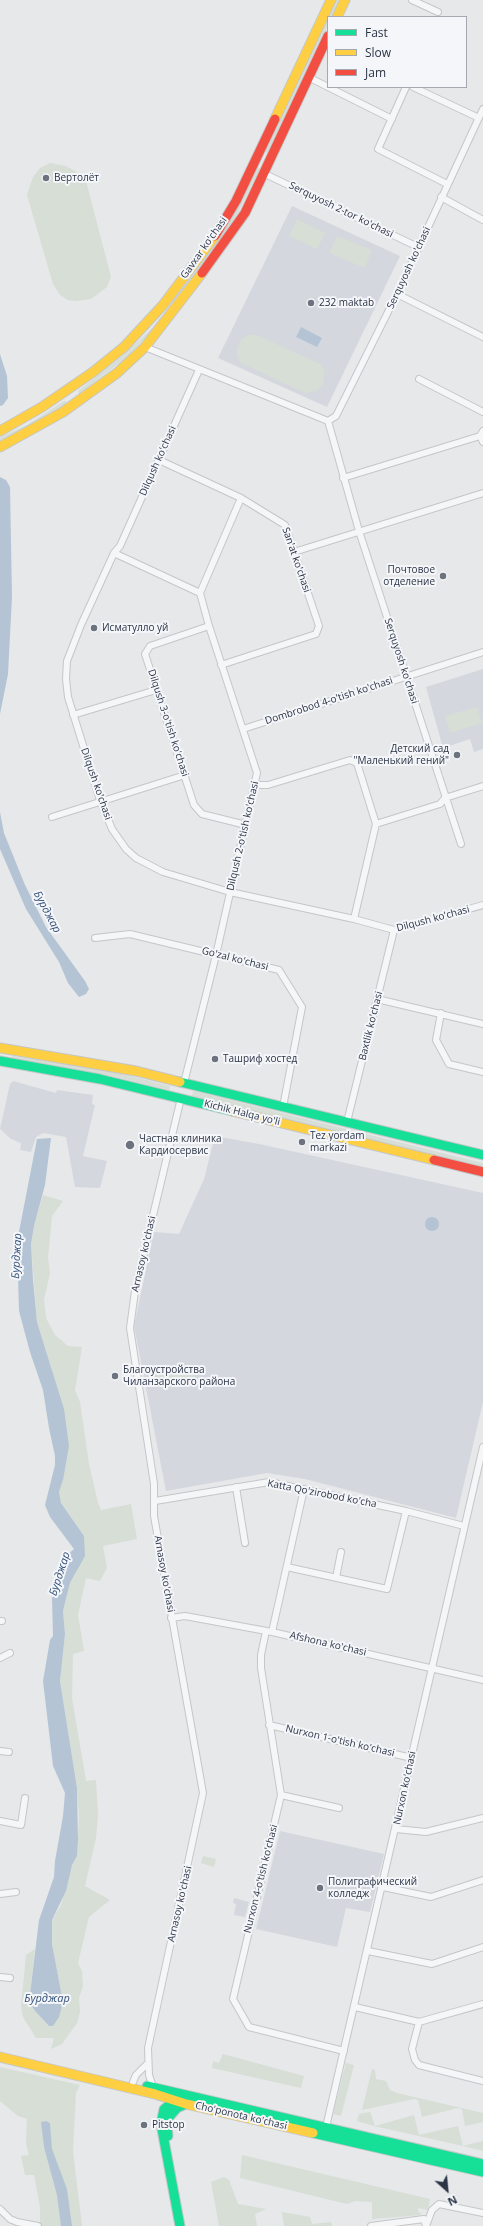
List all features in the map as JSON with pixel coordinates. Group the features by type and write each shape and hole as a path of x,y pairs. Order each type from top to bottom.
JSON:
{"main road":[{"name":"Gavxar ko'chasi","path":"0,431 68,390 124,346 163,306 214,236 236,201 331,0"},
{"path":"337,16 345,0"},
{"name":"Gavxar ko'chasi","path":"0,447 22,436 76,403 117,372 145,347 174,312 234,231 264,173 327,38"},
{"path":"258,154 262,161 270,160"},
{"path":"163,306 174,312"},
{"path":"68,390 76,403"},
{"name":"Kichik Halqa yo'li","path":"0,1048 87,1062 184,1083 483,1155"},
{"name":"Kichik Halqa yo'li","path":"0,1061 100,1079 483,1172"},
{"name":"Arnasoy ko'chasi","path":"181,1098 184,1083"},
{"name":"Cho'ponota ko'chasi","path":"0,2051 33,2062"},
{"name":"Cho'ponota ko'chasi","path":"0,2057 33,2062 132,2082 174,2100"},
{"name":"Cho'ponota ko'chasi","path":"56,2067 187,2100 326,2132 483,2172"},
{"name":"Arnasoy ko'chasi","path":"154,2091 167,2125 185,2226"},
{"path":"162,2112 167,2105 174,2100 187,2100"},
{"path":"167,2125 173,2112 187,2100"},
{"name":"Arnasoy ko'chasi","path":"162,2112 162,2136 180,2226"},
{"name":"Cho'ponota ko'chasi","path":"326,2132 483,2164"}],"street":[{"path":"412,0 438,12"},
{"path":"308,78 327,87"},
{"path":"328,88 392,119"},
{"path":"406,88 378,149 447,184"},
{"path":"415,88 479,118"},
{"name":"Serquyosh ko'chasi","path":"461,844 359,531 328,420 336,416 397,294 483,109"},
{"name":"Serquyosh 2-tor koʻchasi","path":"264,173 418,247"},
{"path":"441,197 483,220"},
{"path":"397,294 483,337"},
{"path":"145,347 199,370 328,420"},
{"name":"Dilqush ko'chasi","path":"199,370 120,546 114,553 69,654 66,688 100,800 112,829 126,849 136,858 163,872 230,892 354,919 394,930 483,906"},
{"path":"419,379 483,412"},
{"path":"343,478 482,433 483,442"},
{"name":"San'at ko'chasi","path":"159,460 241,498 285,525 319,626 316,634 222,665"},
{"path":"294,552 483,493"},
{"path":"114,553 200,593 241,498"},
{"name":"Dilqush 2-o'tish ko'chasi","path":"184,1083 256,785 257,773 208,626 200,593"},
{"name":"Dilqush 3-o'tish ko'chasi","path":"208,626 150,646 145,654 194,805 202,814 246,825"},
{"name":"Dombrobod 4-o'tish ko'chasi","path":"243,729 483,652"},
{"path":"73,715 156,690"},
{"path":"256,785 268,785 350,760 357,763 376,824 354,919"},
{"path":"52,817 100,800 185,775"},
{"path":"376,824 440,804 445,798 483,786"},
{"name":"Baxtlik ko'chasi","path":"347,1122 394,930"},
{"name":"Go'zal ko'chasi","path":"95,938 130,934 279,970 302,1007 283,1107"},
{"path":"377,999 483,1024"},
{"path":"441,1014 436,1040 449,1064 483,1072"},
{"name":"Arnasoy ko'chasi","path":"154,2091 147,2064 150,2036 203,1796 154,1516 155,1501 149,1448 131,1342 131,1315 181,1098"},
{"name":"Nurxon ko'chasi","path":"326,2132 483,1447"},
{"path":"476,1479 483,1481"},
{"name":"Katta Qo'zirobod ko'cha","path":"155,1501 269,1482 406,1511 464,1526"},
{"path":"236,1487 245,1543"},
{"name":"Nurxon 4-o'tish ko'chasi","path":"304,1489 287,1567 260,1662 281,1795 233,1999 249,2027 344,2052"},
{"path":"287,1567 387,1589 406,1511"},
{"path":"336,1578 341,1552"},
{"name":"Afshona ko'chasi","path":"171,1618 184,1616 269,1632 483,1680"},
{"path":"0,1658 10,1653"},
{"name":"Nurxon 1-o'tish ko'chasi","path":"269,1725 412,1758"},
{"path":"0,1752 9,1752"},
{"path":"281,1795 339,1808"},
{"path":"0,1821 21,1825 25,1798"},
{"path":"396,1829 426,1832 483,1818"},
{"path":"383,1887 431,1897 483,1880"},
{"path":"0,1894 16,1892"},
{"path":"368,1950 432,1964 483,1948"},
{"path":"0,1977 10,1978"},
{"path":"355,2007 419,2022 483,2004"},
{"path":"419,2022 412,2050 415,2060 419,2065 483,2081"},
{"path":"132,2082 136,2075 147,2064"},
{"path":"426,2226 426,2218 439,2204 483,2213"},
{"path":"0,2209 10,2219 17,2222 38,2226"},
{"path":"371,2226 426,2218"}],"shaded area":[{"path":"336,0 340,0 332,16 328,16"},
{"path":"327,19 327,27 267,153 264,151"},
{"path":"50,163 66,166 85,177 111,277 107,287 91,299 77,301 68,300 60,295 53,284 27,195 33,177 40,168"},
{"path":"257,166 260,169 223,238 174,304 171,302"},
{"name":"232 maktab","path":"292,206 400,256 327,407 218,358"},
{"path":"297,219 325,233 317,249 289,236"},
{"path":"337,236 372,250 365,268 329,253"},
{"path":"165,312 167,314 153,331 123,360 79,394 78,391 121,357 150,330"},
{"path":"249,335 257,335 320,364 325,371 323,384 317,391 305,393 241,363 237,355 237,347 242,339"},
{"path":"66,401 66,404 0,442 0,437 27,425"},
{"path":"483,669 483,749 474,752 470,739 443,748 426,687"},
{"path":"477,707 482,723 450,733 445,716"},
{"path":"12,1056 94,1068 170,1086 169,1090 112,1076 12,1058"},
{"path":"13,1081 56,1093 57,1090 93,1095 92,1104 95,1105 83,1156 107,1161 100,1188 75,1187 66,1137 43,1133 36,1137 31,1152 20,1150 21,1143 11,1139 0,1129 10,1084"},
{"path":"193,1091 483,1163 483,1167 192,1096"},
{"path":"215,1136 259,1144 483,1193 483,1402 456,1518 305,1479 267,1473 166,1491 134,1326 154,1232 179,1234 204,1179"},
{"path":"43,1195 63,1201 52,1216 48,1258 50,1273 44,1300 46,1318 55,1335 68,1346 82,1347 75,1390 80,1402 89,1464 98,1503 101,1510 131,1504 137,1539 103,1546 107,1568 100,1581 86,1578 78,1615 84,1651 73,1654 72,1698 86,1781 96,1780 98,1814 96,1838 85,1886 110,1900 89,1917 78,1963 82,1971 83,1986 79,1998 80,2012 77,2023 62,2044 51,2049 54,2038 36,2038 23,2017 21,2007 26,1955 35,1949 30,1994 31,2005 49,2026 54,2021 63,2002 52,1944 52,1920 61,1905 72,1865 77,1856 79,1817 77,1788 60,1681 65,1634 63,1611 70,1583 75,1575 84,1536 61,1503 59,1492 63,1480 52,1370 37,1322 31,1244 34,1226"},
{"path":"192,1364 195,1382 159,1388 156,1371"},
{"name":"Полиграфический колледж","path":"280,1831 384,1854 370,1912 346,1908 337,1947 256,1929"},
{"path":"203,1856 216,1859 214,1867 201,1863"},
{"path":"234,1898 249,1902 245,1917 234,1915 236,1904 233,1903"},
{"path":"223,2054 304,2076 301,2088 212,2068 213,2061 219,2063"},
{"path":"346,2063 354,2065 341,2116 333,2114"},
{"path":"0,2067 80,2085 76,2093 73,2151 82,2226 40,2226 40,2207 34,2175 25,2175 21,2156 29,2155 26,2144 27,2119 18,2116 0,2101"},
{"path":"372,2069 375,2070 376,2079 386,2081 390,2090 397,2093 483,2113 483,2122 465,2126 462,2109 458,2108 422,2117 418,2100 414,2099 362,2110"},
{"path":"370,2112 375,2126 414,2115 419,2135 458,2126 463,2146 374,2126 357,2121 359,2114"},
{"path":"483,2141 483,2151 463,2146"},
{"path":"242,2155 430,2199 428,2210 418,2208 418,2212 421,2213 421,2215 372,2219 372,2202 355,2201 347,2204 240,2178"},
{"path":"224,2177 229,2180 238,2204 266,2209 255,2214 257,2226 219,2226 211,2182"},
{"path":"282,2212 310,2217 312,2224 331,2222 332,2226 284,2226"}],"water":[{"path":"301,327 322,338 317,347 296,337"},
{"path":"0,354 7,376 8,398 3,405 0,406"},
{"path":"0,477 6,480 10,487 12,597 8,674 0,714"},
{"name":"Бурджар","path":"0,812 4,833 25,885 46,927 85,981 89,989 86,994 79,997 68,983 59,962 26,909 0,849"},
{"name":"Бурджар","path":"51,1138 45,1185 34,1226 31,1244 33,1280 37,1322 64,1409 69,1446 63,1480 59,1492 61,1503 84,1536 85,1556 70,1583 63,1611 65,1634 60,1681 77,1788 78,1840 77,1856 72,1865 66,1891 52,1920 52,1944 63,2002 59,2017 53,2026 49,2026 31,2005 30,1994 39,1920 54,1877 65,1793 53,1766 43,1681 50,1640 53,1636 52,1598 59,1588 65,1557 74,1549 50,1517 45,1505 55,1465 55,1456 43,1390 30,1352 19,1311 17,1242 37,1139"},
{"path":"432,1217 437,1219 439,1224 437,1229 432,1231 427,1229 425,1224 427,1219"},
{"path":"46,2121 50,2123 52,2149 67,2189 72,2226 61,2226 57,2195 44,2147 41,2122"}],"traffic: fast":[{"path":"0,1061 100,1079 232,1111"},
{"path":"180,1082 483,1155"},
{"path":"147,2086 483,2164"},
{"path":"177,2099 164,2109 161,2124 180,2226"},
{"path":"168,2136 167,2125 169,2117 177,2108 186,2104"},
{"path":"313,2133 483,2172"}],"traffic: slow":[{"path":"275,119 331,0"},
{"path":"337,16 345,0"},
{"path":"0,431 42,407 93,372 124,347 163,305 215,236"},
{"path":"0,447 63,412 117,373 145,347 202,273"},
{"path":"0,1048 136,1071 180,1082"},
{"path":"232,1111 434,1160"},
{"path":"0,2057 155,2094 186,2104 313,2133"}],"traffic: jam":[{"path":"202,273 245,213 327,38"},
{"path":"215,236 236,201 275,119"},
{"path":"434,1160 483,1172"}],"place":[{"name":"Вертолёт","path":"46,178"},
{"name":"232 maktab","path":"311,303"},
{"name":"Почтовое отделение","path":"443,576"},
{"name":"Исматулло уй","path":"94,628"},
{"name":"Детский сад \"Маленький гений\"","path":"457,755"},
{"name":"Ташриф хостед","path":"215,1059"},
{"name":"Tez yordam markazi","path":"302,1142"},
{"name":"Частная клиника Кардиосервис","path":"130,1145"},
{"name":"Благоустройства Чиланзарского района","path":"115,1376"},
{"name":"Полиграфический колледж","path":"320,1888"},
{"name":"Pitstop","path":"144,2125"}]}
